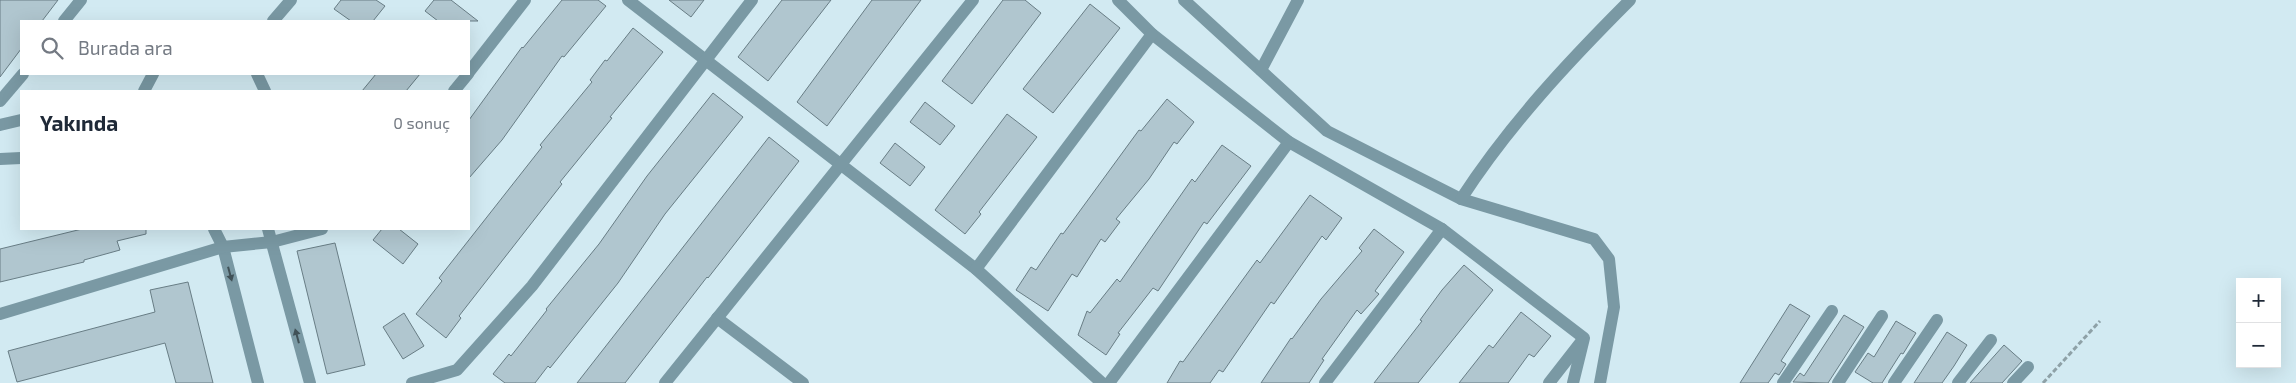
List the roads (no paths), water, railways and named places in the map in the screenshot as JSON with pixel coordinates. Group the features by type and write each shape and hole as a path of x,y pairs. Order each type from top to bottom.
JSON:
{"street":[{"path":"65,20 81,0"},
{"path":"274,20 291,0"},
{"path":"470,70 525,0"},
{"path":"628,0 976,269 1102,383"},
{"path":"412,383 457,370 532,286 752,0"},
{"path":"665,383 973,0"},
{"path":"1118,0 1152,34 1290,142 1442,230 1584,338"},
{"path":"1184,0 1327,131 1461,199 1594,239 1608,259 1614,306 1600,383"},
{"path":"1261,70 1298,0"},
{"path":"1461,199 1491,154 1564,67 1630,0"},
{"path":"976,269 1152,34"},
{"path":"0,101 22,75"},
{"path":"145,90 152,75"},
{"path":"258,75 265,90"},
{"path":"455,90 466,75"},
{"path":"0,125 20,120"},
{"path":"1109,383 1290,142"},
{"path":"0,159 20,158"},
{"path":"214,230 223,248 258,383"},
{"path":"268,230 310,383"},
{"path":"0,314 223,248 272,242 318,230"},
{"path":"1325,383 1442,230"},
{"path":"1783,383 1832,311"},
{"path":"1838,383 1882,316"},
{"path":"717,318 803,383"},
{"path":"1894,383 1937,320"},
{"path":"1549,383 1584,338"},
{"path":"1574,383 1584,338"},
{"path":"1958,383 1991,340"},
{"path":"2013,383 2028,367"}]}
